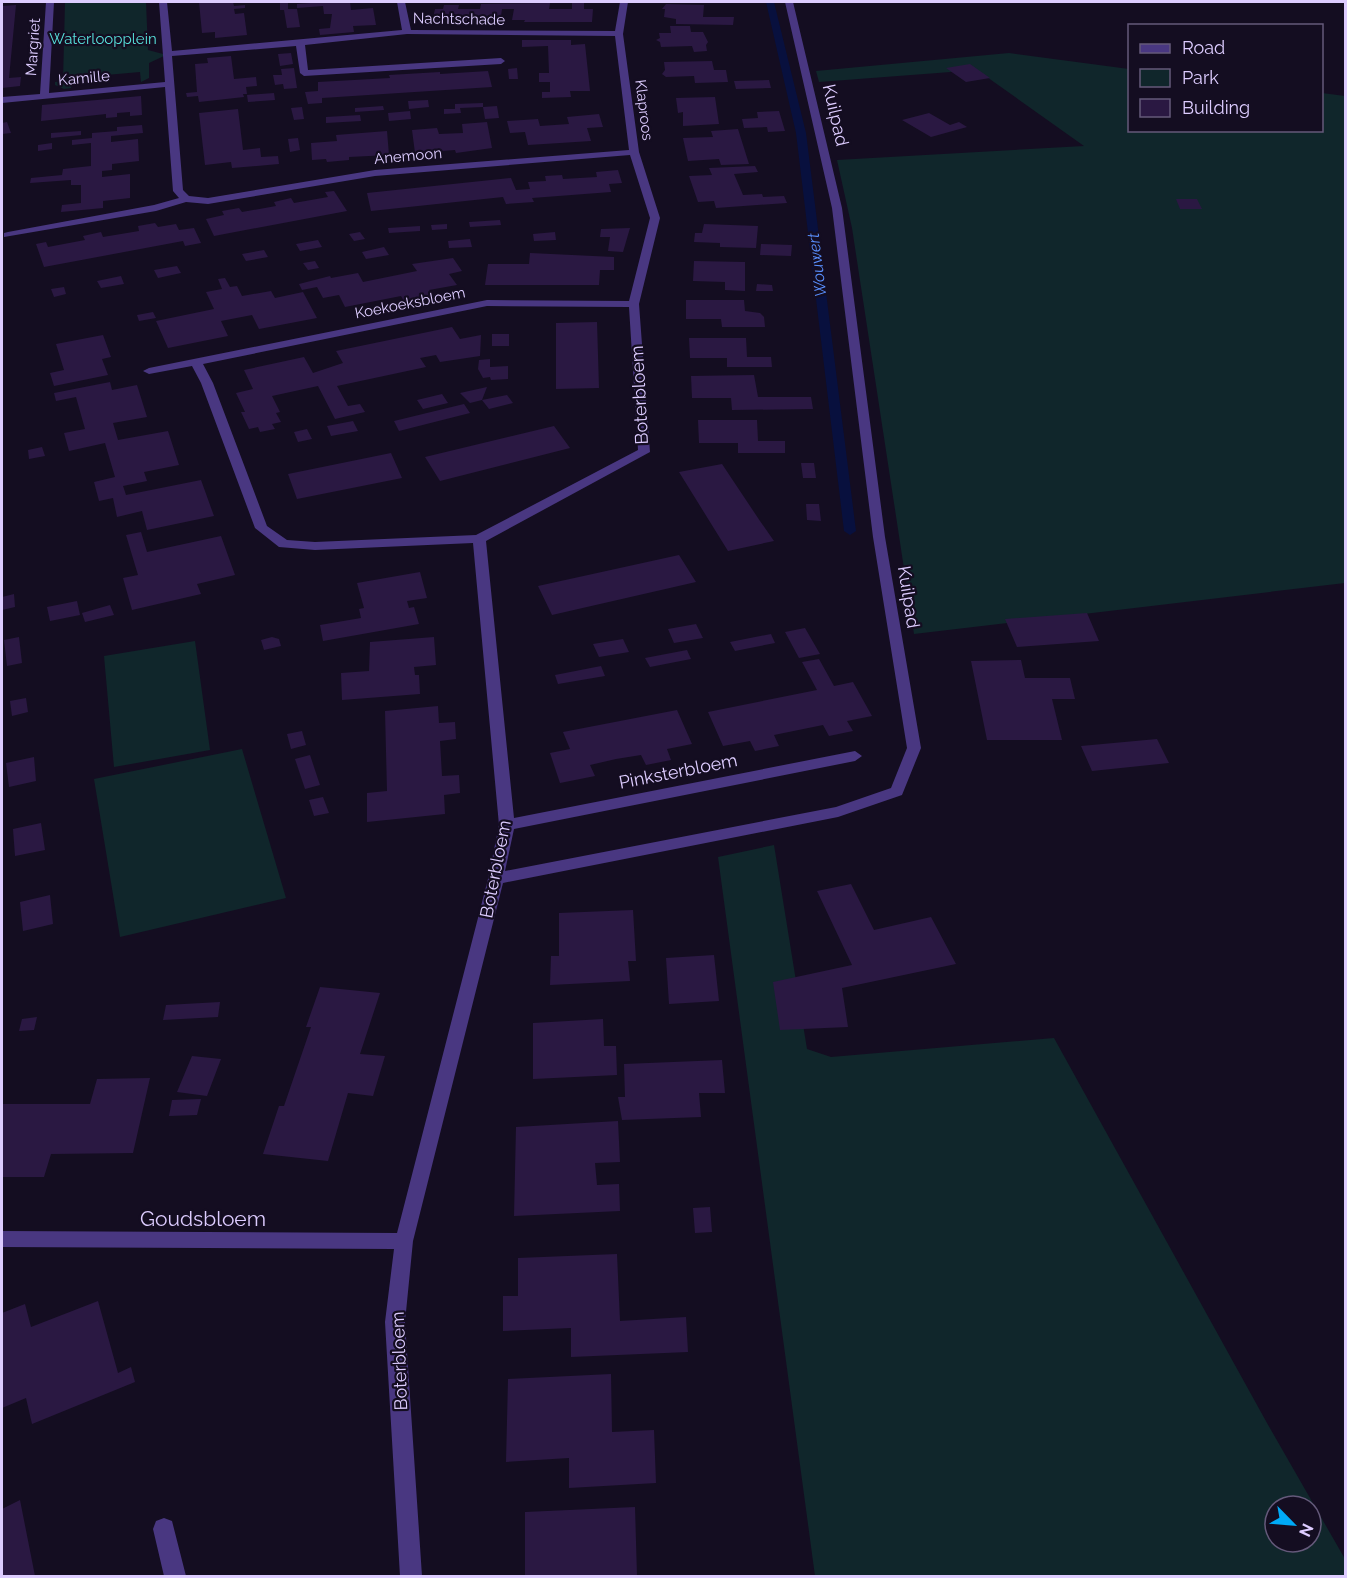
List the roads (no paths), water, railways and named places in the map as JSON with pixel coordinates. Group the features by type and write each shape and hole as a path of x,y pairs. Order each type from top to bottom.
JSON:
{"street":[{"name":"Margriet","path":"44,95 50,2"},
{"path":"163,2 169,54 168,84 178,191 186,199"},
{"path":"401,2 407,32"},
{"name":"Klaproos","path":"624,2 619,34 634,152 655,218"},
{"name":"Kuilpad","path":"496,879 838,812 897,791 914,748 879,537 837,208 789,2"},
{"name":"Nachtschade","path":"169,54 407,32 619,34"},
{"path":"300,42 304,73 501,61"},
{"name":"Kamille","path":"2,100 168,84"},
{"name":"Anemoon","path":"8,235 156,208 186,199 208,201 375,173 634,152"},
{"name":"Boterbloem","path":"411,1576 395,1322 404,1241 496,879 507,825 479,539 644,452 634,303 655,218"},
{"name":"Koekoeksbloem","path":"149,371 487,303 634,303"},
{"path":"196,362 207,383 261,528 284,544 315,546 479,539"},
{"name":"Pinksterbloem","path":"507,825 855,756"},
{"name":"Goudsbloem","path":"2,1239 404,1241"},
{"path":"164,1529 175,1576"}],"waterway":[{"name":"Wouwert","path":"770,2 801,133 850,531"}],"park label":[{"name":"Waterloopplein","path":"103,39"}]}
